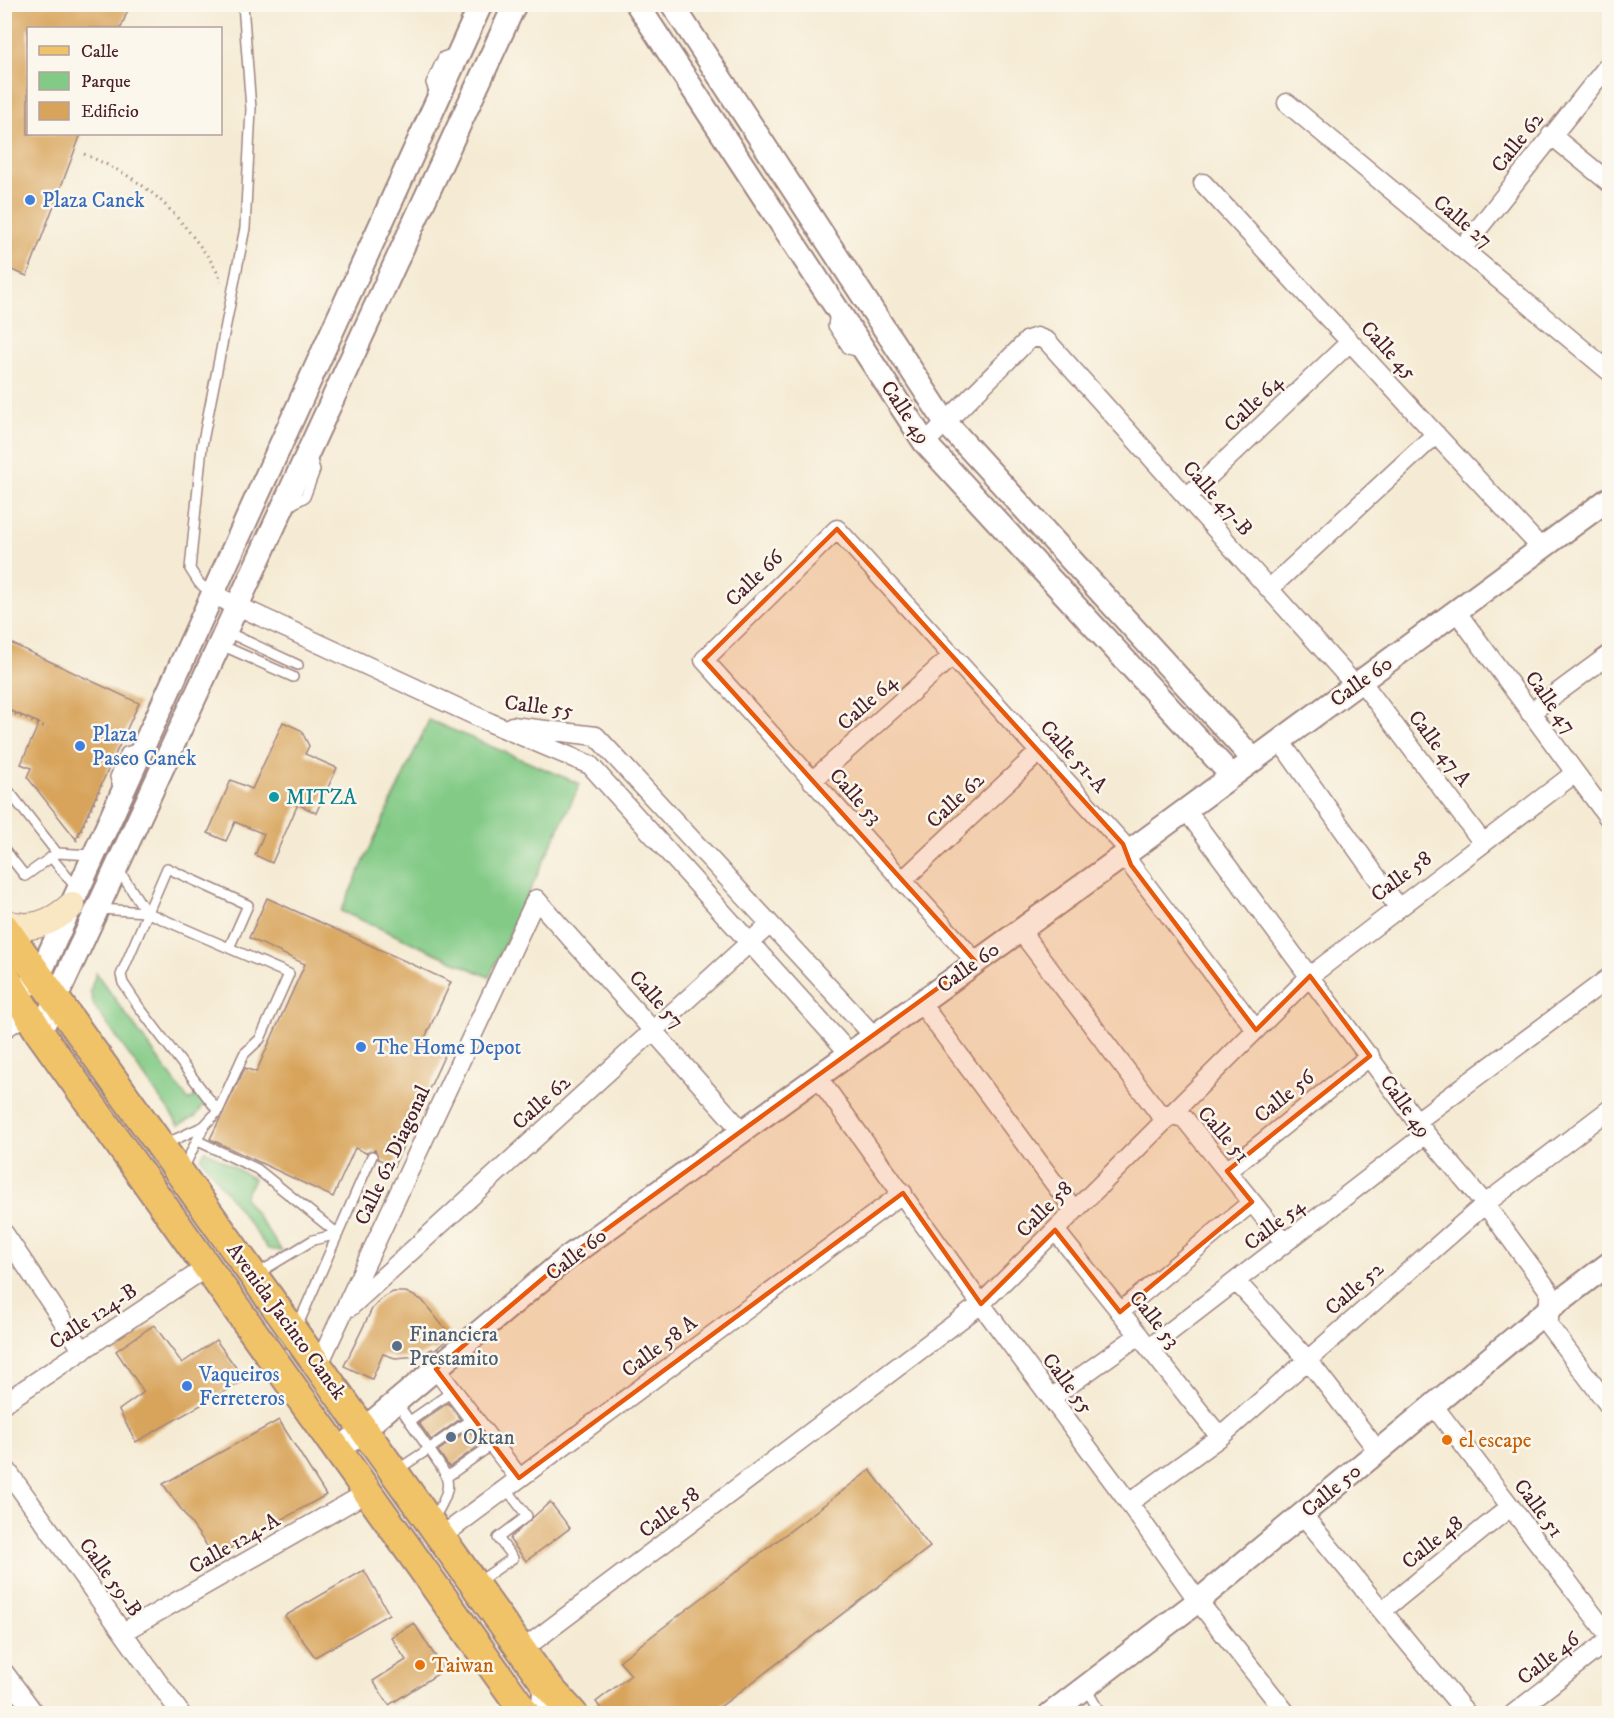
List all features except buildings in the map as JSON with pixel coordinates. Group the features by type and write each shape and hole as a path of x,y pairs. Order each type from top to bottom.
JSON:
{"main road":[{"path":"4,922 21,927 38,925 57,918 75,898"},
{"name":"Avenida Jacinto Canek","path":"4,927 319,1364 545,1683 573,1713"},
{"name":"Avenida Jacinto Canek","path":"22,1004 526,1713"}],"street":[{"path":"4,1029 39,976 95,856 481,4"},
{"path":"22,1004 57,1000 515,4"},
{"name":"Calle 49","path":"637,4 925,443 1232,776"},
{"name":"Calle 49","path":"672,4 692,25 782,170 946,423 1254,760"},
{"name":"Calle 62","path":"1462,249 1610,63"},
{"name":"Calle 27","path":"1287,103 1610,372"},
{"path":"1551,135 1610,183"},
{"path":"756,184 782,170"},
{"name":"Calle 45","path":"1203,183 1541,548"},
{"path":"379,232 405,243"},
{"name":"Calle 47-B","path":"946,423 1028,340 1037,337 1047,341 1269,589 1358,683"},
{"name":"Calle 64","path":"1187,497 1350,342"},
{"path":"925,443 946,423"},
{"path":"1269,589 1436,435"},
{"name":"Calle 60","path":"338,1451 567,1258 1019,929 1126,854 1610,498"},
{"name":"Calle 51-A","path":"837,529 1122,844 1131,865 1256,1030"},
{"name":"Calle 66","path":"704,660 837,529"},
{"path":"214,595 491,723"},
{"path":"1089,621 1110,602"},
{"name":"Calle 47","path":"1456,611 1609,819"},
{"path":"1530,713 1610,654"},
{"name":"Calle 64","path":"812,781 952,656"},
{"name":"Calle 53","path":"704,660 975,961"},
{"name":"Calle 47 A","path":"1358,683 1483,843"},
{"name":"Calle 55","path":"491,723 596,736 873,1035"},
{"name":"Calle 55","path":"491,723 590,765 849,1053"},
{"path":"1280,741 1398,907"},
{"name":"Calle 62","path":"902,881 1039,752"},
{"name":"Calle 58","path":"522,1650 981,1304 1310,976 1575,773"},
{"name":"Calle 49","path":"1186,810 1422,1128 1485,1204 1549,1291 1550,1326 1610,1407"},
{"name":"Calle 57","path":"536,899 654,1029 742,1131"},
{"name":"Calle 62 Diagonal","path":"319,1364 536,899"},
{"name":"Calle 62","path":"343,1314 770,924"},
{"path":"1019,929 1158,1112 1171,1114"},
{"name":"Calle 54","path":"1051,1398 1144,1342 1236,1281 1610,977"},
{"path":"920,1002 1074,1210"},
{"name":"Calle 56","path":"1227,1171 1370,1056"},
{"name":"Calle 55","path":"817,1076 981,1304 1130,1503 1198,1601 1287,1713"},
{"name":"Calle 52","path":"1130,1503 1220,1437 1485,1204 1610,1109"},
{"name":"Calle 51","path":"1171,1114 1184,1118 1285,1243"},
{"name":"Calle 58 A","path":"437,1529 512,1483 903,1193"},
{"name":"Calle 54","path":"1120,1312 1252,1202"},
{"name":"Calle 53","path":"1055,1230 1220,1437"},
{"path":"4,1233 82,1351"},
{"name":"Calle 50","path":"1050,1713 1198,1601 1549,1309 1610,1263"},
{"name":"Calle 124-B","path":"4,1403 207,1267"},
{"path":"1236,1281 1307,1359 1378,1451"},
{"path":"436,1368 493,1444 512,1483"},
{"name":"Calle 51","path":"1433,1405 1610,1638"},
{"name":"Calle 59-B","path":"4,1466 181,1713"},
{"name":"Calle 124-A","path":"123,1632 368,1492"},
{"name":"Calle 48","path":"1382,1611 1510,1507"},
{"path":"1302,1514 1467,1713"},
{"name":"Calle 46","path":"1514,1713 1610,1638"},
{"path":"4,1672 35,1713"},
{"path":"542,1713 545,1683"}],"lane":[{"path":"214,595 199,583 190,569 202,446 245,228 251,109 243,4"},
{"path":"224,638 298,665"},
{"path":"224,638 293,677"},
{"path":"4,785 54,855 75,898"},
{"path":"4,849 25,876 54,855 95,856"},
{"path":"218,1111 123,983 121,975 146,912 167,868 248,905 229,948"},
{"path":"118,869 146,912"},
{"path":"99,909 146,912 289,974 260,1039 244,1054 218,1111 204,1126 180,1173"},
{"path":"161,1146 204,1126"},
{"path":"198,1141 257,1169 338,1234"},
{"path":"295,1332 372,1156"},
{"path":"254,1275 313,1240 338,1234"},
{"path":"411,1421 453,1391"},
{"path":"397,1402 448,1476 448,1490 437,1529"},
{"path":"395,1472 473,1418"},
{"path":"448,1476 493,1444"},
{"path":"475,1585 513,1558 498,1538 527,1516 512,1483"},
{"path":"1085,1687 1101,1713"}],"path":[{"path":"84,154 118,169 165,202 218,271 230,306"},
{"path":"4,709 48,729"},
{"path":"75,843 106,776"}],"highlighted area":[{"path":"837,529 1123,844 1131,865 1256,1030 1310,976 1370,1056 1227,1171 1252,1202 1120,1312 1055,1230 981,1304 903,1193 519,1478 436,1369 567,1258 975,961 704,660"}],"green space":[{"path":"429,720 580,784 489,977 341,911"},
{"path":"96,973 189,1101 199,1093 206,1102 196,1116 179,1125 94,1006 90,991"},
{"path":"205,1150 254,1179 244,1197 282,1251 268,1249 201,1158"}],"place":[{"name":"Plaza Canek","path":"30,200"},
{"name":"Plaza Paseo Canek","path":"80,746"},
{"name":"MITZA","path":"274,797"},
{"name":"The Home Depot","path":"361,1047"},
{"name":"Financiera Prestamito","path":"397,1346"},
{"name":"Vaqueiros Ferreteros","path":"187,1386"},
{"name":"Oktan","path":"451,1437"},
{"name":"el escape","path":"1447,1440"},
{"name":"Taiwan","path":"420,1665"}]}
